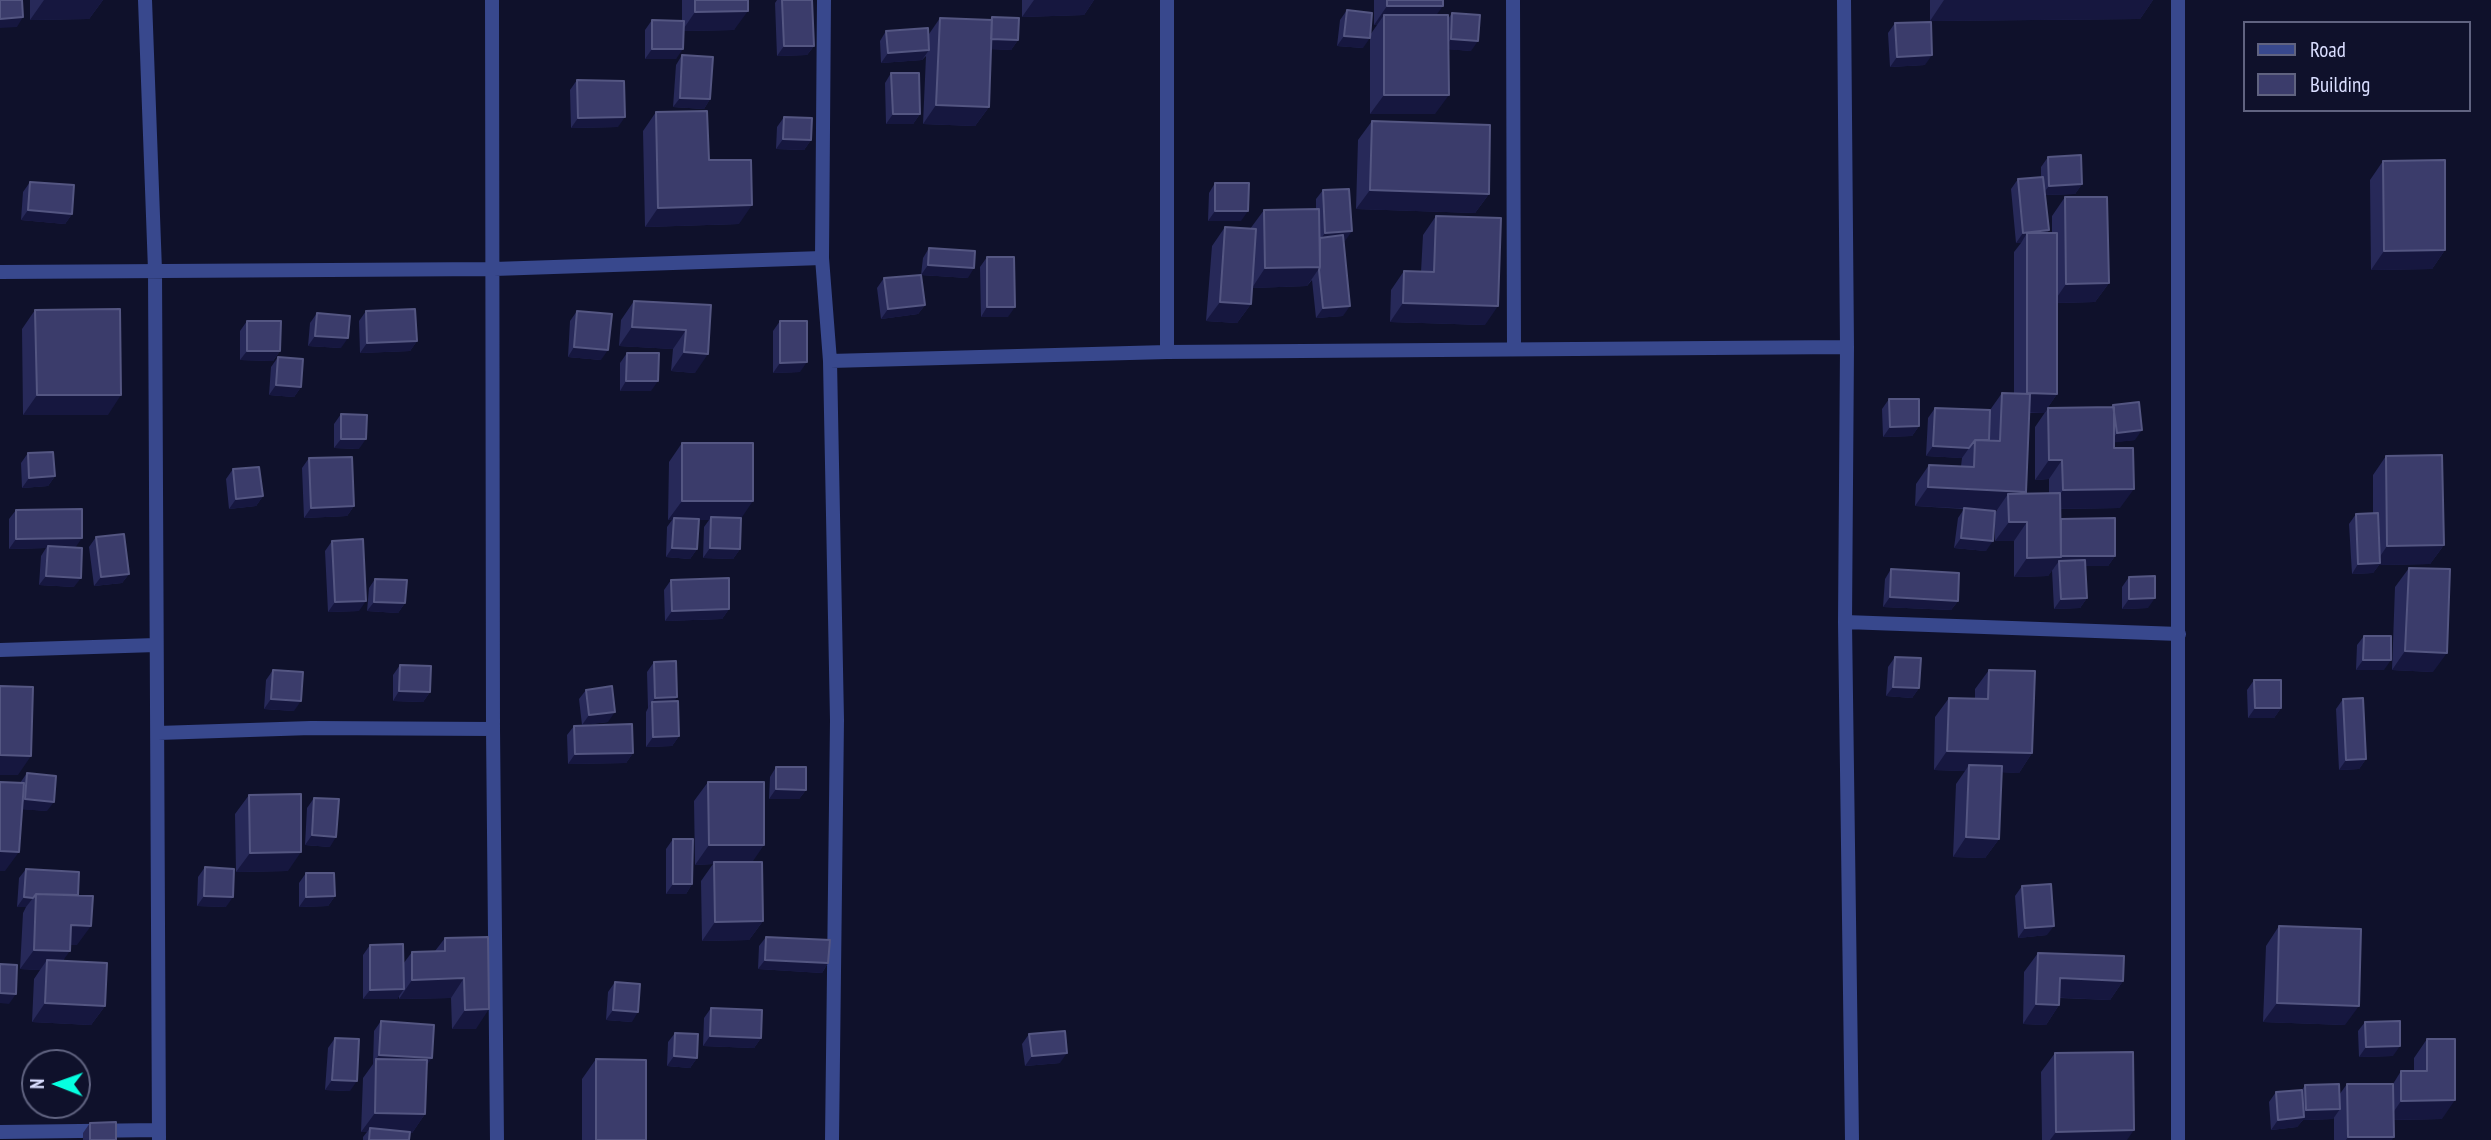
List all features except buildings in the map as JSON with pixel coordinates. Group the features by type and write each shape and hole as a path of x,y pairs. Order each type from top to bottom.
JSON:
{"street":[{"path":"0,1132 159,1135 155,270 145,0"},
{"path":"492,0 493,729 497,1140"},
{"path":"824,0 822,258 830,361 838,720 832,1140"},
{"path":"1167,0 1167,352"},
{"path":"1513,0 1514,349"},
{"path":"1844,0 1847,347 1845,622 1852,1140"},
{"path":"2178,0 2178,1140"},
{"path":"0,272 494,269 822,258"},
{"path":"830,361 1167,352 1847,347"},
{"path":"1845,622 2179,634"},
{"path":"0,650 156,645"},
{"path":"158,733 311,728 493,729"}]}
